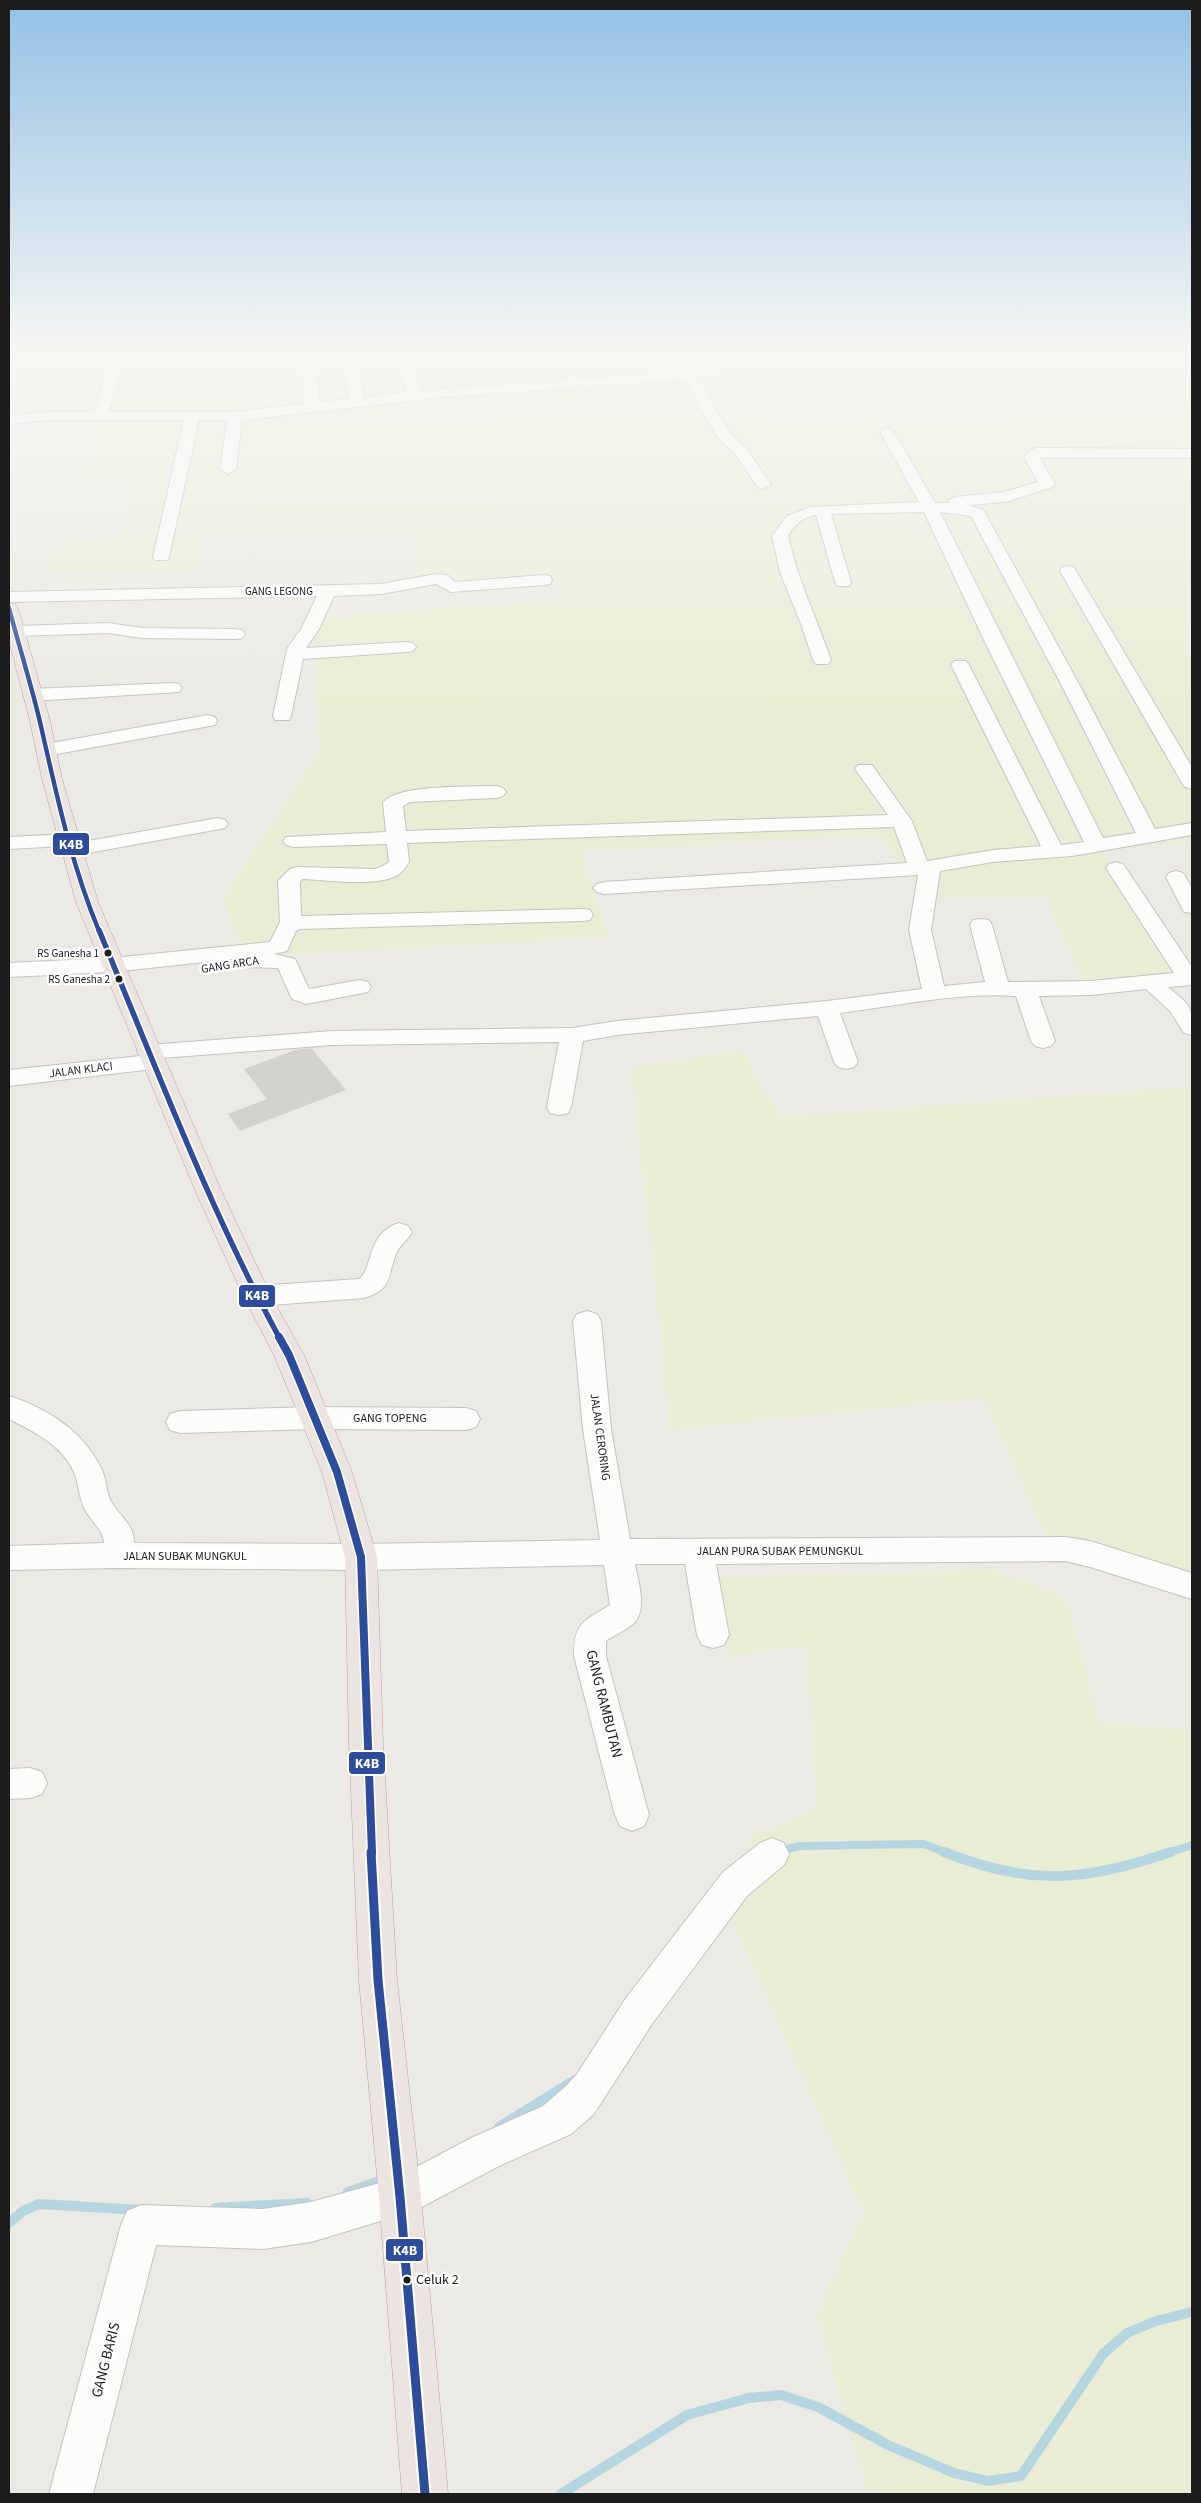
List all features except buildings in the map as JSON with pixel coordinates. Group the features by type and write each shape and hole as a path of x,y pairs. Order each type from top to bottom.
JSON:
{"highway":[{"path":"12,619 86,902 124,975 151,1057 208,1190 257,1296 289,1355 337,1472 348,1516 362,1558 366,1744 378,1980 398,2182 424,2486"}],"street":[{"path":"161,557 180,470"},
{"path":"753,470 763,484"},
{"path":"909,470 929,505 993,640 1096,845"},
{"path":"822,660 810,624 788,572 780,536 792,518 809,511 929,505 998,498 1044,485 1046,480 1040,470"},
{"path":"929,505 969,509 977,513 1071,686 1148,836"},
{"path":"825,510 823,513 843,582"},
{"path":"1068,571 1192,784"},
{"name":"GANG LEGONG","path":"9,597 328,591 381,588 436,579 441,579 446,586 451,587 544,580"},
{"path":"282,716 296,654 328,591"},
{"path":"12,619 142,633 236,634"},
{"path":"296,654 407,646"},
{"path":"960,665 1054,851"},
{"path":"32,695 173,688"},
{"path":"46,750 208,721"},
{"path":"865,769 902,820 925,868 926,886 920,930 934,994"},
{"path":"9,970 124,975 272,948 281,943 285,931 291,924 289,881 294,875 304,873 384,874 391,871 399,862 393,803 406,796 496,792"},
{"path":"293,841 902,820"},
{"path":"9,843 70,845 218,824"},
{"path":"604,888 925,868 978,858 1054,851 1192,829"},
{"path":"1116,868 1191,978"},
{"path":"1176,877 1192,907"},
{"path":"291,924 582,915"},
{"path":"981,924 998,988"},
{"name":"GANG ARCA","path":"124,975 272,960 287,964 300,994 306,997 360,987"},
{"name":"JALAN KLACI","path":"9,1078 151,1057 332,1038 572,1035 659,1023 827,1008 998,988 1025,990 1091,988 1191,978"},
{"path":"1152,982 1161,993 1178,1006 1192,1028"},
{"path":"1025,990 1044,1041"},
{"path":"827,1008 846,1062"},
{"path":"559,1107 572,1035"},
{"path":"257,1296 371,1286 377,1279 386,1248 399,1232"},
{"name":"JALAN CERORING","path":"587,1321 597,1429 618,1552"},
{"path":"9,1406 42,1422 77,1450 89,1472 97,1504 118,1531 120,1540 117,1555"},
{"name":"GANG TOPENG","path":"180,1422 314,1418 466,1418"},
{"name":"JALAN PURA SUBAK PEMUNGKUL","path":"362,1558 618,1552 1065,1549 1090,1554 1192,1586"},
{"path":"698,1551 713,1635"},
{"name":"GANG RAMBUTAN","path":"618,1552 626,1604 624,1613 592,1633 590,1649 632,1815"},
{"name":"JALAN SUBAK MUNGKUL","path":"9,1558 117,1555 362,1558"},
{"path":"398,2182 485,2152 557,2120 579,2101 639,2011 735,1884 772,1854"},
{"name":"GANG BARIS","path":"72,2494 141,2225 263,2229 311,2222 398,2182"}],"green space":[{"path":"86,470 1192,470 1192,843 1100,848 1190,979 1085,988 1044,897 928,899 876,834 581,852 609,937 243,957 223,899 319,750 315,618 561,599 558,577 412,583 416,536 207,535 192,573 48,573 44,548 123,534 132,483 83,480"},
{"path":"743,1050 780,1117 1192,1087 1192,1593 1054,1555 982,1398 670,1430 631,1067"},
{"path":"997,1570 1067,1598 1100,1722 1192,1730 1192,2494 867,2494 816,2313 863,2213 729,1914 752,1836 817,1808 806,1646 730,1657 709,1577"}],"waterway":[{"path":"778,1851 800,1846 924,1844 947,1853"},
{"path":"1171,1852 1192,1845"},
{"path":"944,1852 1004,1871 1058,1876 1111,1869 1171,1852"},
{"path":"499,2127 575,2080"},
{"path":"348,2192 385,2179"},
{"path":"215,2208 307,2203"},
{"path":"9,2223 23,2211 39,2204 140,2210"},
{"path":"561,2494 687,2415 749,2398 781,2395 818,2407 888,2445 954,2473 988,2481 1021,2476 1103,2354 1127,2333 1156,2321 1192,2312"}],"transit line":[{"name":"K4B","path":"9,608 40,721 52,779 87,902 208,1190 257,1296 289,1355 337,1472 361,1557 366,1744 378,1980 400,2197 425,2494"}],"place":[{"name":"RS Ganesha 1","path":"108,953"},
{"name":"RS Ganesha 2","path":"119,979"},
{"name":"Celuk 2","path":"407,2280"}]}
